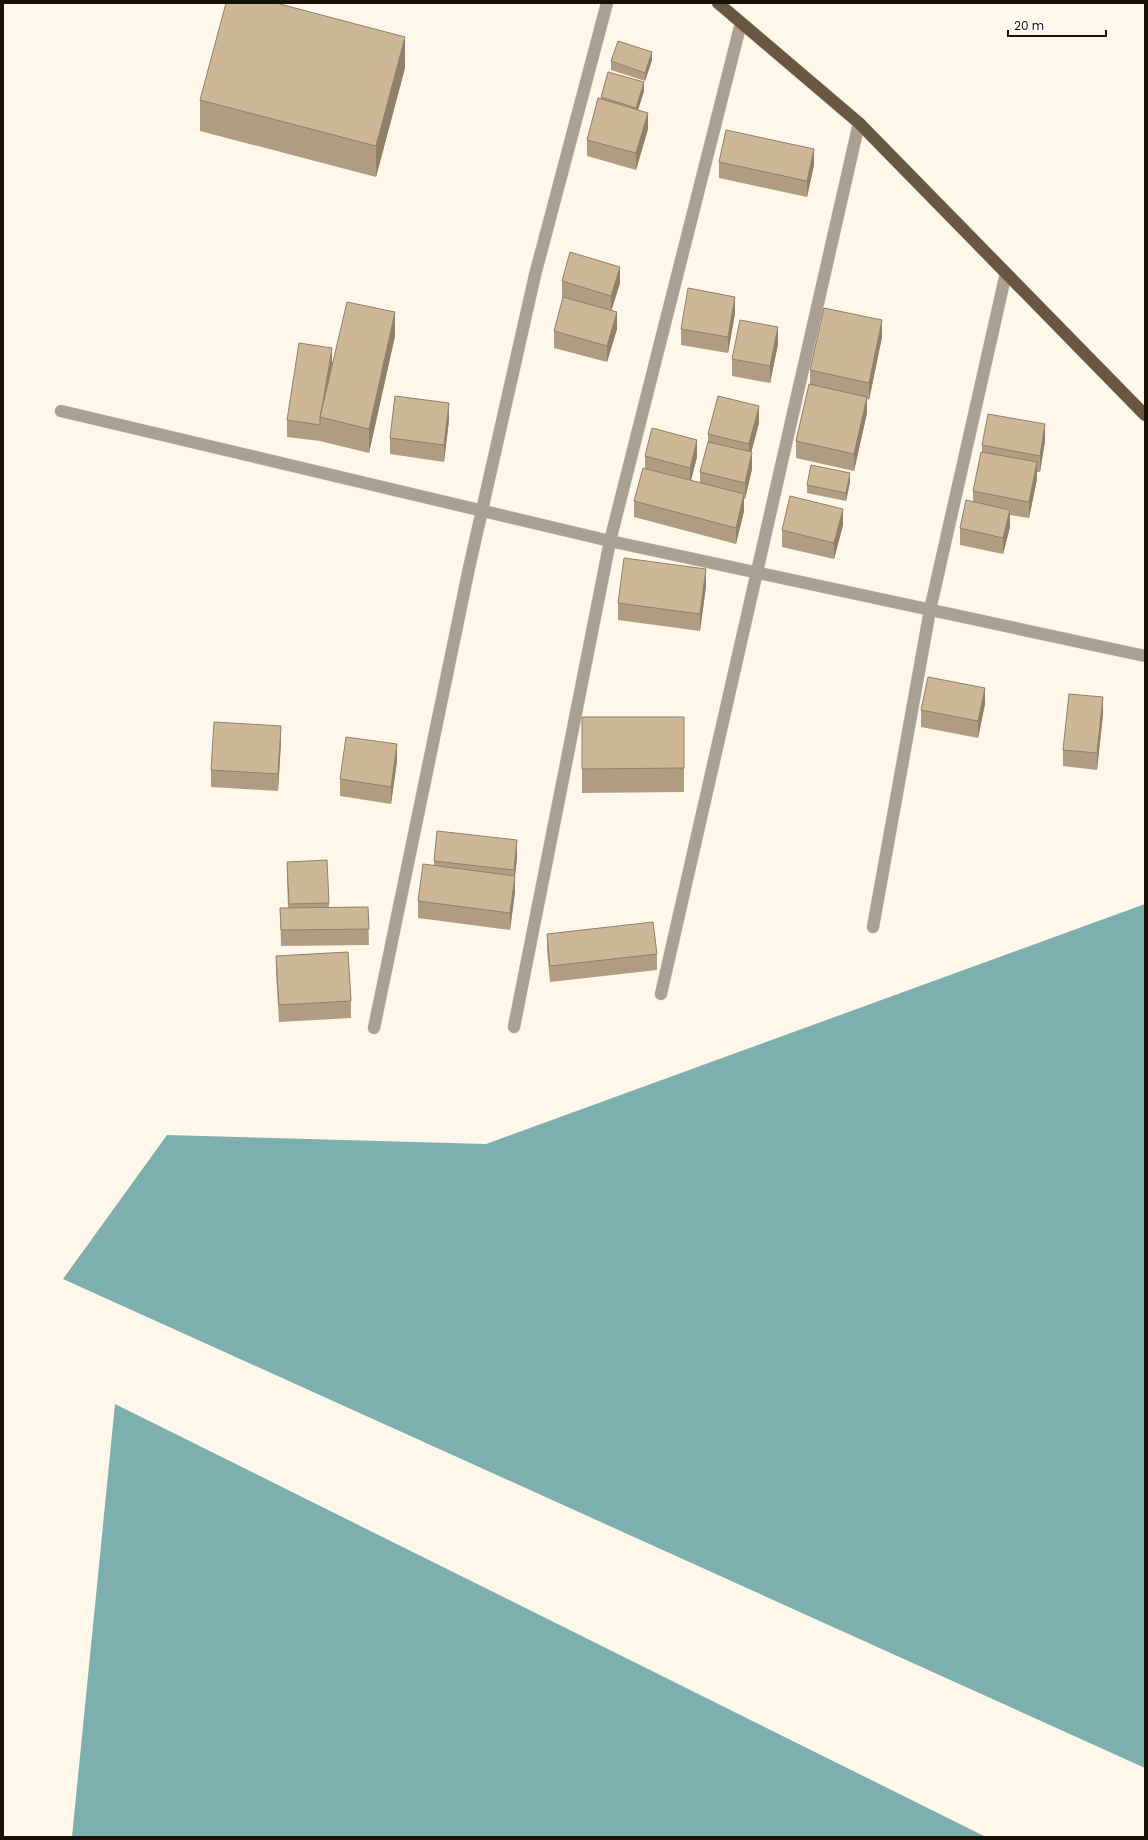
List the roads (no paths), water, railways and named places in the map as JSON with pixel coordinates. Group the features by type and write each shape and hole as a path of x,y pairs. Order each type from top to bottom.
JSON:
{"main road":[{"path":"718,3 859,123 1145,416"}],"street":[{"path":"374,1028 482,509 535,275 608,3"},
{"path":"514,1027 610,541 741,23"},
{"path":"661,994 758,573 859,123"},
{"path":"873,927 930,610 1006,273"},
{"path":"61,411 482,509 610,541 1145,656"}],"water":[{"path":"1145,904 1145,1768 63,1279 167,1135 486,1144"},
{"path":"115,1404 986,1837 72,1837"}]}
